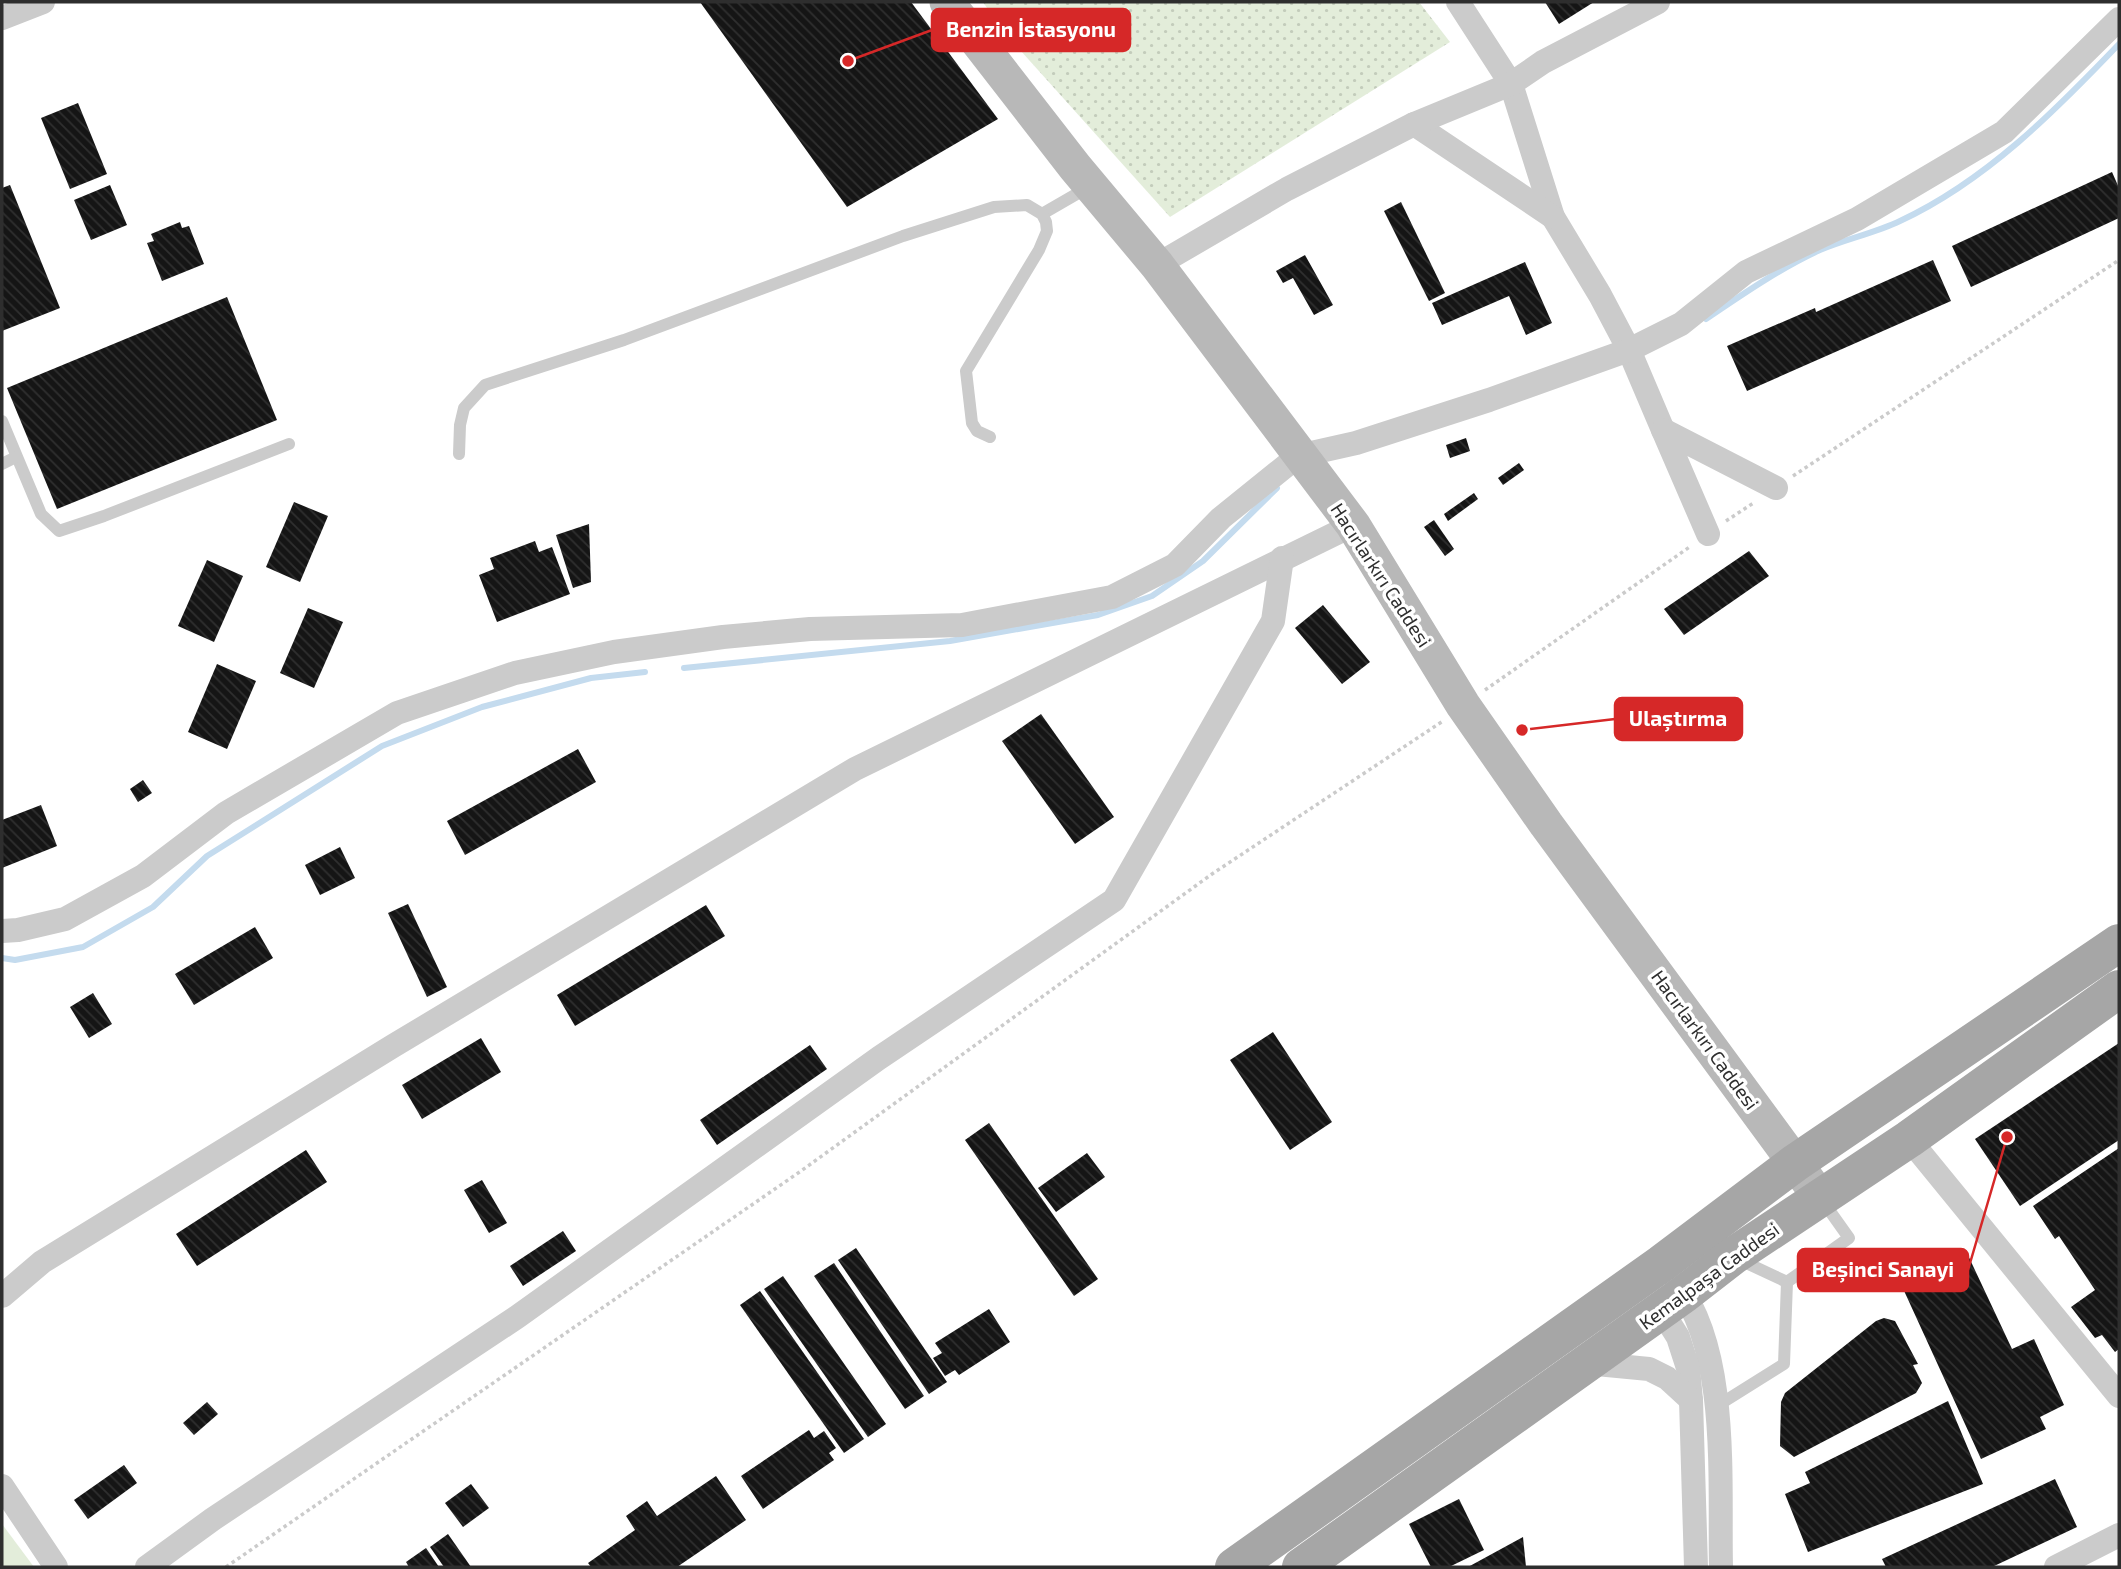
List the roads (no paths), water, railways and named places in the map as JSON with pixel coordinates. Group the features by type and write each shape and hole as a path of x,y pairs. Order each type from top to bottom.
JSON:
{"main road":[{"path":"1795,1163 2119,943"},
{"name":"Kemalpaşa Caddesi","path":"1301,1567 1673,1302 1733,1256 1909,1139 2119,989"},
{"name":"Kemalpaşa Caddesi","path":"1234,1567 1650,1272 1795,1163"},
{"path":"1650,1272 1673,1302"}],"street":[{"path":"2,18 43,2"},
{"name":"Hacırlarkırı Caddesi","path":"947,2 1090,186 1157,265 1298,456 1353,525 1463,705 1546,824 1820,1197"},
{"path":"1458,2 1511,84 1553,217 1600,295 1629,350 1708,534"},
{"path":"1157,265 1287,189 1414,124 1511,84 1543,62 1658,2"},
{"path":"2,931 65,919 143,876 226,813 397,713 515,673 614,652 723,637 810,629 962,625 1112,597 1175,565 1221,518 1298,456 1383,434 1489,400 1629,350 1681,324 1746,272 1857,219 2004,132 2119,19"},
{"path":"1414,124 1553,217"},
{"path":"1663,430 1776,488"},
{"path":"2,1296 54,1255 393,1046 855,769 1353,525"},
{"path":"147,1567 213,1519 517,1317 879,1058 1114,900 1273,621 1282,558"},
{"path":"1909,1139 2119,1396"},
{"path":"1673,1302 1678,1338 1688,1368 1691,1400 1696,1567"},
{"path":"1673,1302 1699,1328 1709,1359 1717,1406 1720,1567"},
{"path":"1585,1363 1649,1369 1667,1378 1691,1400"},
{"path":"2,1486 56,1567"},
{"path":"2056,1567 2119,1535"}],"lane":[{"path":"1042,214 1090,186"},
{"path":"459,454 460,425 464,408 485,385 624,340 903,236 994,207 1027,205 1042,214 1047,231 1039,250 966,371 972,423 976,431 990,437"},
{"path":"2,421 41,513 59,531 289,444"},
{"path":"2,464 16,457"},
{"path":"1787,1282 1849,1238 1820,1197"},
{"path":"1733,1256 1787,1282"},
{"path":"1717,1406 1784,1364 1787,1282"}],"waterway":[{"path":"1706,319 1805,257 1900,221 1962,186 2018,143 2119,44"},
{"path":"684,668 950,641 1098,615 1152,596 1203,561 1277,488"},
{"path":"2,958 15,960 83,947 153,907 207,856 382,746 482,707 591,678 645,672"}],"place":[{"name":"Benzin İstasyonu","path":"848,61"},
{"name":"Ulaştırma","path":"1522,730"},
{"name":"Beşinci Sanayi","path":"2007,1137"}]}
